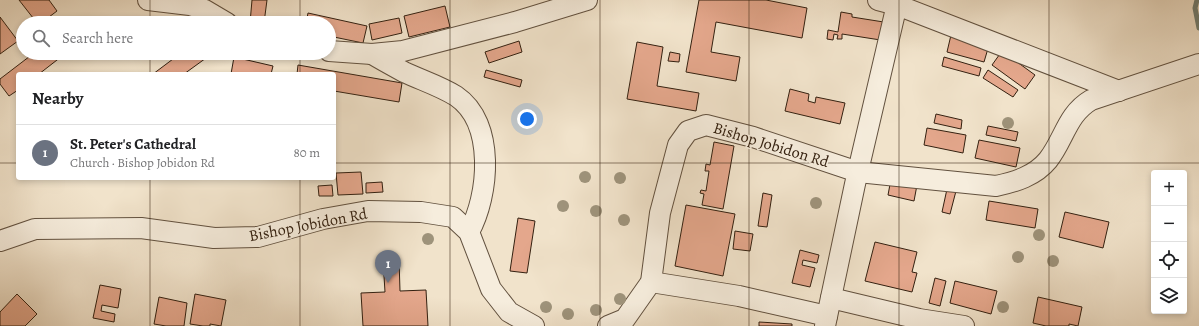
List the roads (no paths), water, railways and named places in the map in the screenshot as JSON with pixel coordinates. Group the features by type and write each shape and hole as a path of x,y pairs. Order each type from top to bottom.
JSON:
{"street":[{"path":"148,0 190,5 205,10 215,16"},
{"path":"336,51 372,54 403,51 587,0"},
{"path":"878,0 898,2 1119,91"},
{"path":"828,313 858,172 898,2"},
{"path":"372,54 404,72 438,86 457,97 469,109 480,131 485,156 486,184 480,210 470,232"},
{"name":"Bishop Jobidon Rd","path":"608,326 625,319 650,282 660,213 678,145 688,131 706,125 753,137 858,172 996,186 1013,182 1040,169 1048,160 1069,121 1082,105 1091,100 1199,64"},
{"name":"Bishop Jobidon Rd","path":"0,241 35,229 141,228 214,238 258,237 323,219 368,211 421,212 453,217 470,232 491,289 509,312 534,326"},
{"path":"650,282 739,296 828,313 919,319 964,326"}],"waterway":[{"path":"1197,0 1195,8 1199,28"}],"place":[{"name":"St. Peter's Cathedral","path":"388,283"}]}
